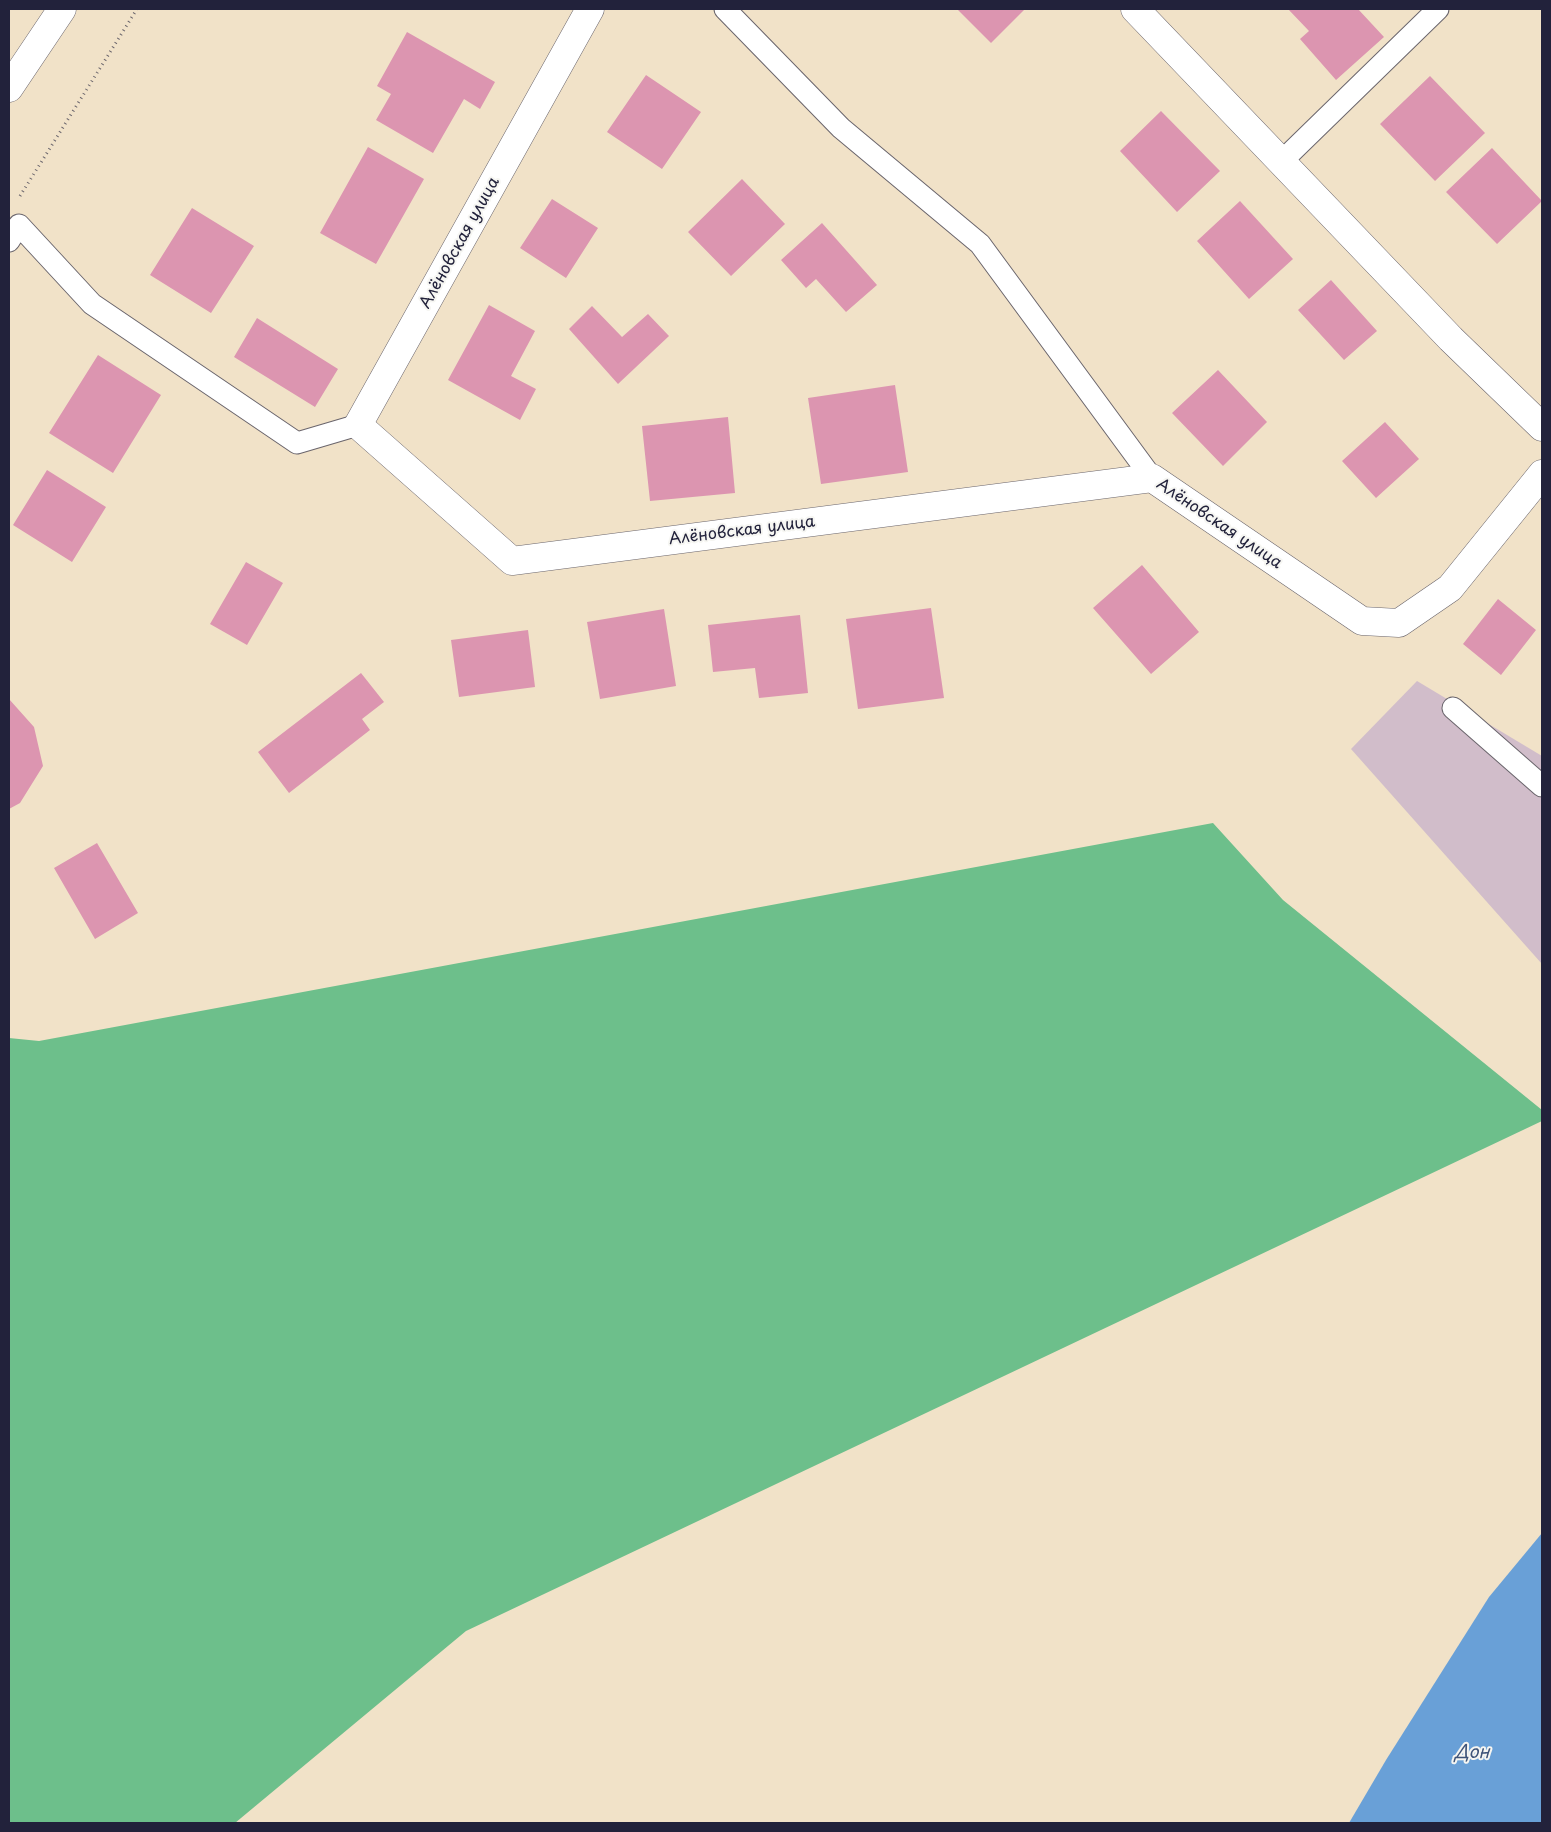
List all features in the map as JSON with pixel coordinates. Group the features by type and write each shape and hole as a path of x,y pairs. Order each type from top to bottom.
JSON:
{"street":[{"path":"9,88 62,9"},
{"name":"Алёновская улица","path":"590,9 358,425 512,561 1152,478 1362,620 1399,623 1450,588 1542,474"},
{"path":"1135,9 1451,339 1542,427"}],"lane":[{"path":"725,9 841,128 980,244 1152,478"},
{"path":"1281,162 1438,9"},
{"path":"9,240 19,225 92,304 297,443 358,425"},
{"path":"1453,708 1542,786"}],"path":[{"path":"19,198 138,9"}],"shaded area":[{"path":"1417,681 1542,756 1542,964 1351,749"}],"green space":[{"path":"1213,823 1283,900 1542,1110 1542,1121 466,1631 235,1823 9,1823 9,1038 39,1041"}],"water":[{"name":"Дон","path":"1542,1533 1542,1823 1349,1823 1386,1760 1489,1597"}],"building":[{"path":"957,9 1025,9 991,43"},
{"path":"1288,9 1358,9 1384,37 1336,80 1300,39 1309,31"},
{"path":"407,32 495,82 480,109 464,99 433,153 376,120 391,94 377,86"},
{"path":"646,75 701,112 662,169 607,132"},
{"path":"1430,76 1485,133 1435,181 1380,124"},
{"path":"1161,111 1220,171 1177,212 1120,151"},
{"path":"368,147 424,179 376,264 320,233"},
{"path":"1492,148 1542,201 1497,244 1446,192"},
{"path":"742,179 785,224 731,276 688,232"},
{"path":"552,199 598,228 566,278 520,248"},
{"path":"1240,201 1293,259 1249,299 1197,241"},
{"path":"192,208 254,246 211,313 150,275"},
{"path":"822,223 877,285 846,312 816,279 806,288 781,260"},
{"path":"1331,280 1377,331 1344,360 1298,310"},
{"path":"489,305 535,331 511,376 536,389 520,420 448,380"},
{"path":"592,306 622,337 648,314 669,336 618,384 569,329"},
{"path":"257,318 338,369 315,407 234,357"},
{"path":"98,355 161,395 113,473 49,433"},
{"path":"1218,370 1267,422 1223,466 1172,413"},
{"path":"895,385 908,472 821,484 808,398"},
{"path":"728,417 735,493 650,501 642,426"},
{"path":"1385,422 1419,459 1376,498 1342,461"},
{"path":"47,470 106,507 72,562 13,525"},
{"path":"246,562 283,583 247,645 210,624"},
{"path":"1142,565 1199,632 1151,674 1093,608"},
{"path":"1498,599 1536,630 1501,675 1463,644"},
{"path":"931,608 944,698 858,709 846,619"},
{"path":"664,609 676,686 600,699 587,622"},
{"path":"800,615 808,693 759,698 755,668 713,672 708,625"},
{"path":"528,630 535,687 459,697 451,640"},
{"path":"361,673 384,702 362,719 370,730 289,793 258,752"},
{"path":"9,699 34,727 43,766 20,803 9,809"},
{"path":"97,843 138,913 95,939 54,868"}]}
